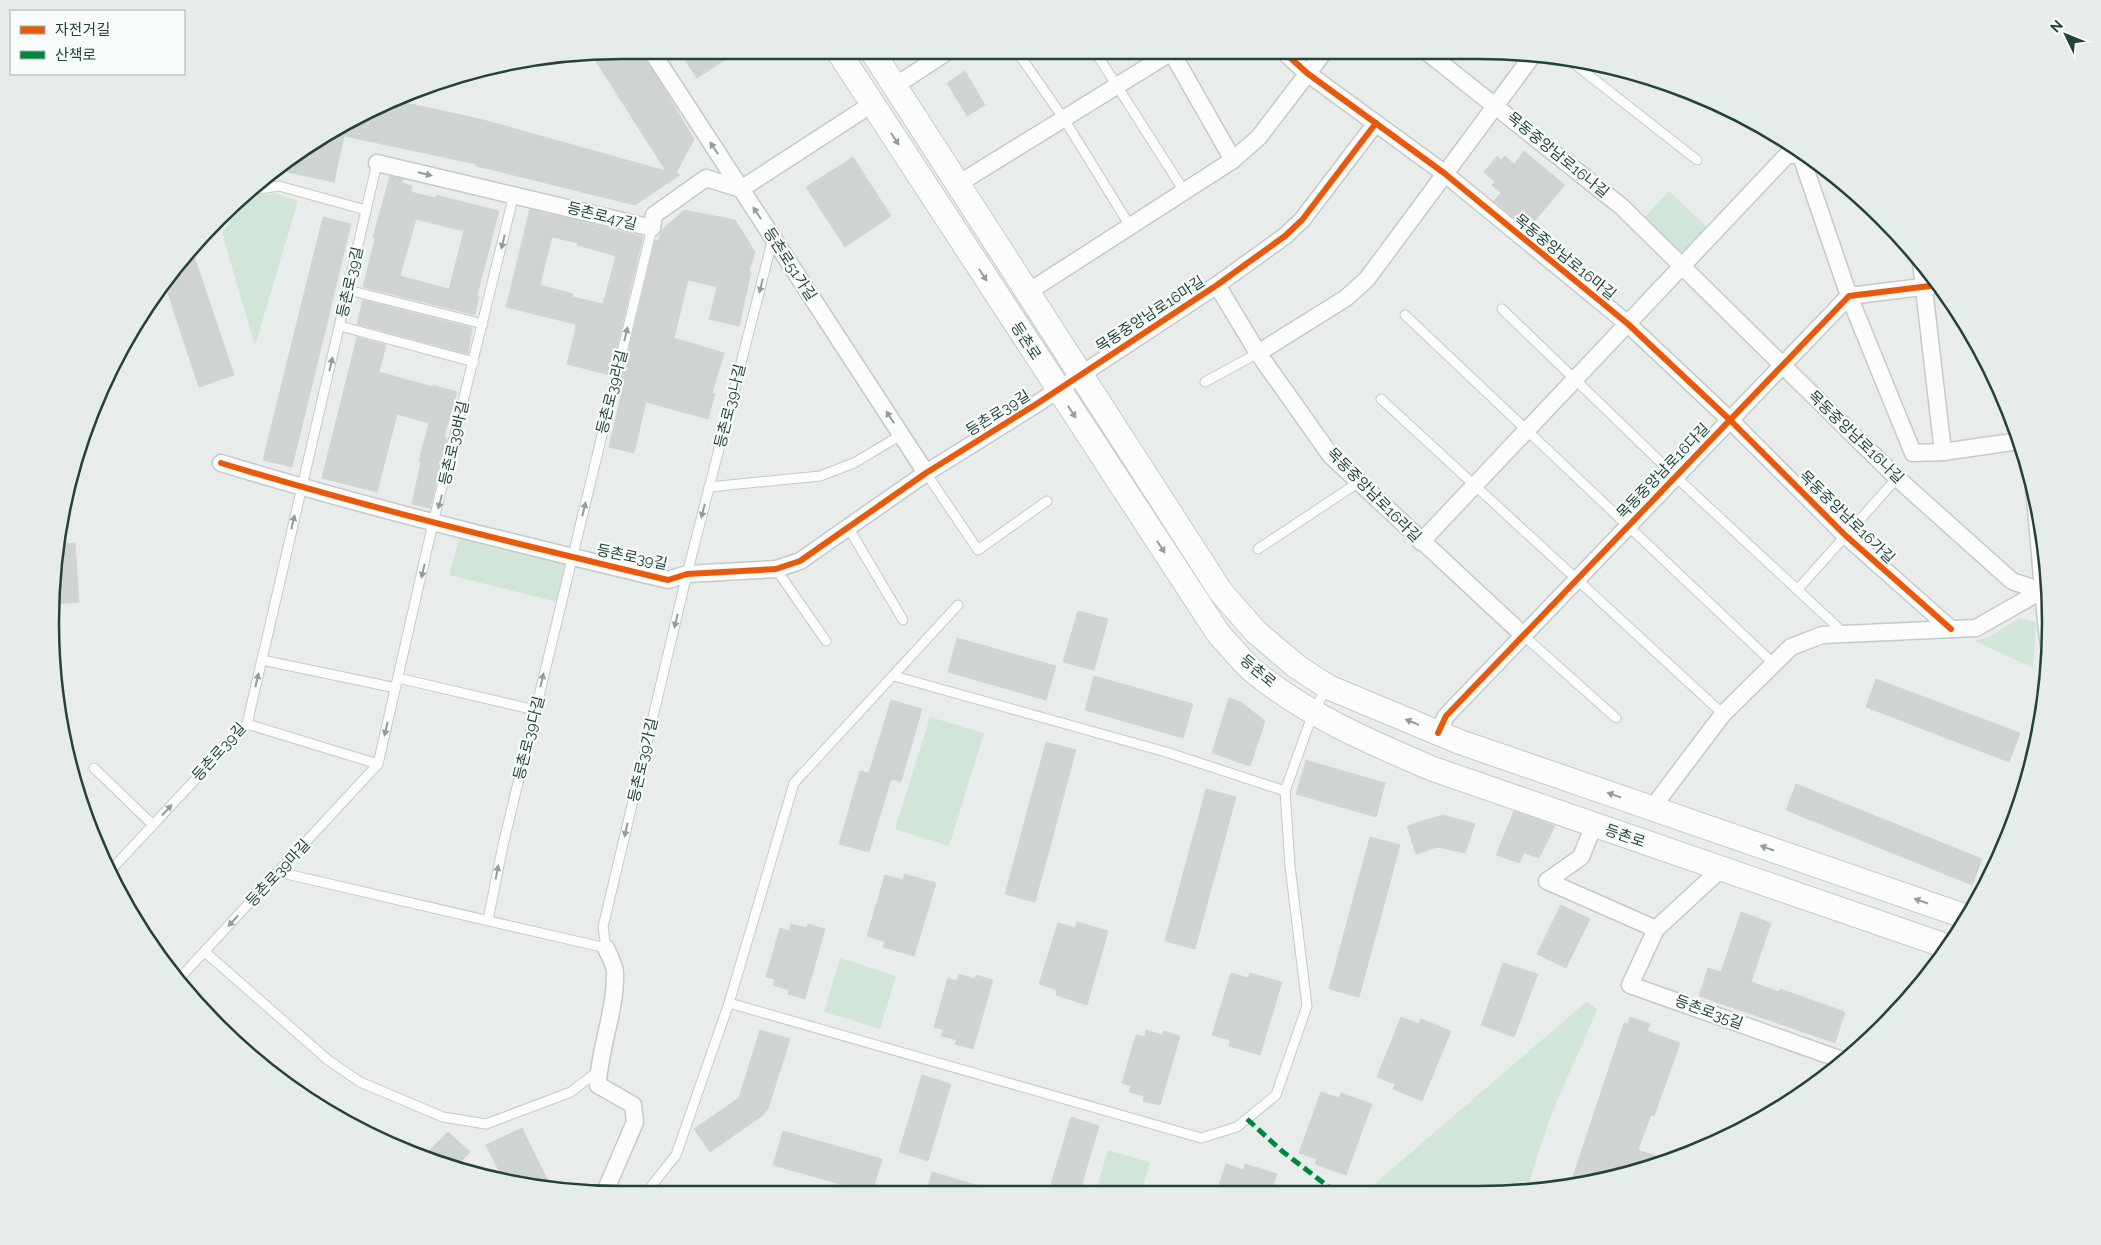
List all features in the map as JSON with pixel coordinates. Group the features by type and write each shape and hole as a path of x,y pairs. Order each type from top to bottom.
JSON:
{"main road":[{"name":"등촌로","path":"843,59 1218,633 1252,669 1313,713 1364,740 1433,769 1941,944"},
{"name":"등촌로","path":"877,59 1221,592 1256,632 1296,666 1328,687 1438,733 1960,915"}],"street":[{"name":"등촌로51가길","path":"657,59 926,473"},
{"path":"895,86 937,59"},
{"path":"958,184 1116,84 1160,59"},
{"path":"1174,59 1233,160"},
{"name":"목동중앙남로16마길","path":"1292,59 1307,73 1444,173 1628,324 1730,420"},
{"path":"1028,292 1233,160 1259,138 1318,59"},
{"name":"목동중앙남로16나길","path":"1436,59 1622,208 1897,478 2012,581 2041,590"},
{"path":"1258,353 1346,298 1367,279 1528,61"},
{"path":"741,188 872,104"},
{"name":"목동중앙남로16마길","path":"1058,390 1217,285 1285,236 1302,220 1376,123"},
{"path":"1421,542 1788,155 1794,155"},
{"name":"등촌로47길","path":"377,163 652,228 654,215 706,178 741,188"},
{"path":"1807,164 1849,296 1913,453 1943,452 2012,442"},
{"name":"목동중앙남로16라길","path":"1217,285 1258,353 1331,456 1421,542 1523,635"},
{"path":"1849,296 1931,286"},
{"path":"1931,286 1943,452"},
{"name":"목동중앙남로16다길","path":"1438,733 1446,716 1849,296"},
{"name":"등촌로39길","path":"221,463 301,488 433,523 668,580 687,574 776,569 800,561 926,473 1058,390"},
{"name":"목동중앙남로16가길","path":"1730,420 1845,535 1951,629"},
{"path":"1652,808 1723,714 1791,647 1822,635 1976,628 2041,593"},
{"path":"1594,825 1581,857 1547,881 1656,929"},
{"name":"등촌로35길","path":"1720,869 1656,929 1630,985 1836,1058"},
{"name":"등촌로39가길","path":"598,1071 612,1001 615,972 606,948"},
{"path":"598,1071 598,1085 633,1105 635,1122 608,1186"}],"lane":[{"path":"1022,59 1064,118 1130,226"},
{"path":"1100,59 1184,191"},
{"path":"1581,69 1697,160"},
{"name":"등촌로39길","path":"114,866 247,724 377,163"},
{"path":"264,188 278,186 366,210"},
{"name":"등촌로39바길","path":"433,523 514,194"},
{"name":"등촌로39라길","path":"572,557 652,228"},
{"name":"등촌로39나길","path":"687,574 773,238"},
{"path":"348,290 483,324"},
{"name":"목동중앙남로16다길","path":"1502,309 1676,476"},
{"name":"목동중앙남로16다길","path":"1405,315 1628,526"},
{"path":"340,326 474,362"},
{"path":"1205,382 1258,353"},
{"path":"1381,399 1723,714"},
{"path":"709,487 820,476 854,462 901,435"},
{"path":"926,473 978,550 1047,500"},
{"path":"1676,476 1846,634"},
{"path":"1798,589 1897,478"},
{"path":"1258,549 1359,482"},
{"name":"등촌로39마길","path":"183,975 378,764 433,523"},
{"path":"1628,526 1774,664"},
{"path":"848,527 903,620"},
{"name":"등촌로39다길","path":"488,920 503,844 572,557"},
{"path":"776,569 826,640"},
{"name":"등촌로39가길","path":"606,948 603,927 687,574"},
{"path":"651,1186 676,1155 729,1003 794,783 958,605"},
{"path":"1523,635 1616,718"},
{"path":"262,660 397,683 535,710"},
{"path":"894,676 1166,752 1285,791"},
{"path":"729,1003 1201,1138 1237,1127 1276,1095 1307,1006 1290,866 1285,791 1313,713 1328,687"},
{"path":"247,724 378,764"},
{"path":"94,768 153,825"},
{"path":"278,872 606,948"},
{"path":"204,952 328,1060 360,1082 443,1117 486,1124 571,1092 598,1071"}],"green space":[{"path":"1669,191 1708,228 1681,257 1642,220"},
{"path":"275,193 298,201 255,346 222,233 238,211 254,196"},
{"path":"463,526 578,554 565,604 449,575"},
{"path":"2019,618 2036,622 2033,668 1975,641 1991,636"},
{"path":"930,717 984,733 949,846 895,829"},
{"path":"840,958 896,976 880,1029 824,1012"},
{"path":"1587,1001 1597,1010 1551,1115 1529,1184 1478,1186 1372,1186"},
{"path":"1108,1150 1150,1162 1143,1186 1097,1186"}],"building":[{"path":"622,59 646,59 694,139 676,173 680,175 635,205 476,166 476,164 344,136 334,182 284,171 341,134 405,103 480,119 666,171 595,60"},
{"path":"684,59 726,59 697,78"},
{"path":"965,71 985,105 967,116 947,83"},
{"path":"1524,151 1565,185 1533,223 1526,217 1521,223 1494,201 1501,193 1492,185 1495,182 1484,172 1497,156 1501,160 1505,156 1514,164"},
{"path":"853,157 891,216 845,247 806,187"},
{"path":"390,176 403,179 402,183 412,186 411,192 436,198 436,195 499,211 477,296 479,296 475,315 363,287 375,238 373,237","holes":["416,219 464,231 449,289 400,276"]},
{"path":"530,209 643,237 610,375 567,364 576,328 575,324 506,307","holes":["552,237 578,243 577,245 616,256 603,304 572,297 573,294 540,285"]},
{"path":"684,210 735,220 755,252 749,271 751,272 739,326 709,319 717,287 688,280 674,338 724,353 712,393 715,394 708,419 646,402 634,453 609,447 625,379 622,378 655,240 658,241 662,230"},
{"path":"323,217 351,224 292,467 263,460"},
{"path":"194,257 234,375 199,387 167,290"},
{"path":"363,300 472,328 468,354 357,324"},
{"path":"357,337 386,345 379,372 457,392 444,437 447,438 430,508 412,504 421,462 419,461 429,423 397,414 377,492 322,478"},
{"path":"75,543 79,602 60,603 65,544"},
{"path":"1078,611 1108,619 1094,670 1063,662"},
{"path":"957,638 1056,666 1046,700 948,672"},
{"path":"1094,676 1193,704 1183,738 1085,710"},
{"path":"1876,679 2020,733 2009,762 1866,707"},
{"path":"1229,698 1241,702 1265,721 1250,766 1212,753"},
{"path":"891,700 922,709 901,782 891,779 869,852 839,844 860,771 869,773"},
{"path":"1046,742 1076,750 1035,902 1005,894"},
{"path":"1306,760 1385,783 1376,817 1296,794"},
{"path":"1796,784 1982,859 1972,885 1786,810"},
{"path":"1206,789 1236,797 1195,949 1165,941"},
{"path":"1514,811 1555,826 1539,858 1524,853 1519,863 1496,855"},
{"path":"1443,815 1475,824 1465,853 1438,847 1416,854 1407,826"},
{"path":"1370,837 1400,845 1359,997 1329,989"},
{"path":"905,874 936,883 914,956 883,947 885,942 867,936 885,875 903,880"},
{"path":"1561,905 1590,919 1566,968 1537,954"},
{"path":"1741,912 1771,923 1751,982 1779,992 1780,989 1845,1012 1835,1043 1699,996 1708,968 1721,972"},
{"path":"1077,922 1108,931 1087,1005 1056,995 1057,990 1039,984 1058,923 1075,928"},
{"path":"791,924 807,928 808,924 825,929 805,999 788,994 789,990 773,985 775,979 766,977 780,928 789,931"},
{"path":"1503,963 1538,974 1514,1037 1481,1025"},
{"path":"1231,973 1248,978 1250,973 1282,982 1260,1055 1229,1046 1230,1040 1212,1035"},
{"path":"959,974 975,979 976,975 993,980 973,1049 955,1044 957,1040 941,1036 943,1030 934,1027 948,978 957,981"},
{"path":"1401,1017 1419,1024 1421,1019 1451,1031 1422,1101 1393,1089 1395,1084 1377,1077"},
{"path":"1630,1017 1650,1024 1647,1031 1680,1043 1654,1116 1651,1115 1638,1150 1658,1157 1624,1167 1573,1178 1624,1023 1628,1024"},
{"path":"760,1030 790,1039 768,1109 762,1116 710,1152 694,1129 739,1098"},
{"path":"1146,1030 1162,1035 1164,1031 1180,1036 1160,1105 1143,1101 1144,1096 1129,1092 1131,1086 1122,1083 1136,1035 1145,1037"},
{"path":"922,1075 951,1084 928,1161 899,1152"},
{"path":"1321,1092 1339,1098 1341,1093 1372,1104 1346,1175 1315,1164 1317,1159 1299,1153"},
{"path":"1071,1117 1099,1126 1081,1186 1050,1186"},
{"path":"522,1128 548,1181 500,1172 486,1145"},
{"path":"783,1131 882,1159 874,1186 847,1186 773,1165"},
{"path":"448,1132 470,1152 461,1162 429,1151"},
{"path":"1226,1164 1244,1170 1245,1164 1277,1174 1273,1186 1219,1186"},
{"path":"932,1172 979,1186 928,1186"}],"marked path":[{"path":"1247,1119 1282,1151 1328,1186"}],"cycle path":[{"path":"1292,59 1307,73 1444,173 1628,324 1730,420 1845,535 1951,629"},
{"path":"221,463 387,510 668,580 687,574 776,569 800,561 926,473 1038,403 1217,285 1285,236 1302,220 1376,123"},
{"path":"1438,733 1446,716 1849,296 1931,286"}]}
